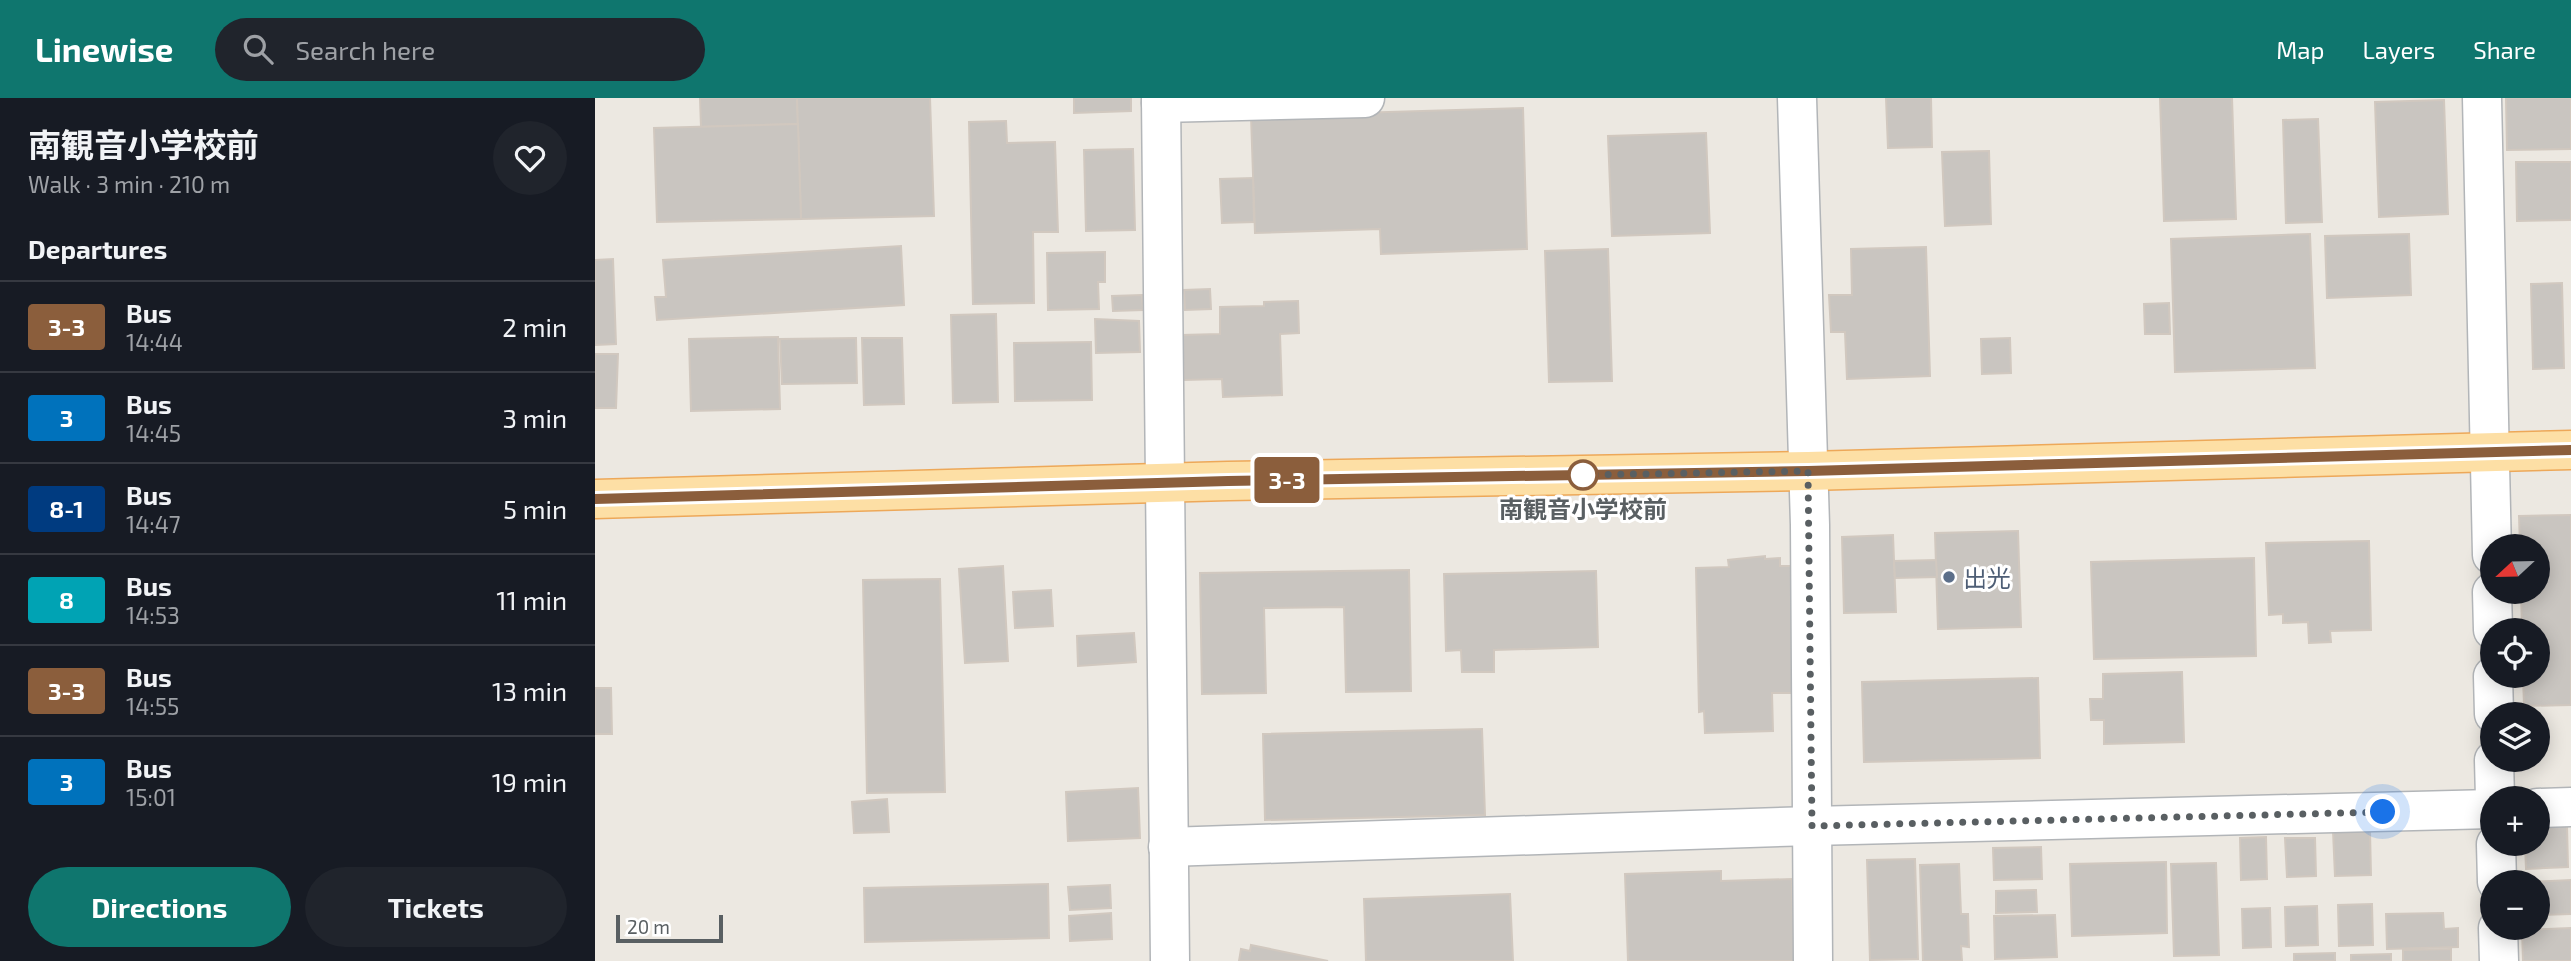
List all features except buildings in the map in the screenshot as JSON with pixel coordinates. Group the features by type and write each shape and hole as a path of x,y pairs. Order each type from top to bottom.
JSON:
{"main road":[{"path":"595,499 2571,450"}],"street":[{"path":"1170,961 1161,101 1365,98"},
{"path":"1797,98 1808,471 1813,961"},
{"path":"2481,98 2491,534"},
{"path":"2550,808 2571,807"},
{"path":"1168,847 1812,826 2480,809"},
{"path":"2498,940 2499,961"}],"bus line":[{"name":"3-3","path":"595,499 1228,481 1808,471 2571,450"}],"place":[{"name":"南観音小学校前","path":"1583,475"},
{"name":"出光","path":"1949,577"}],"route":[{"path":"1583,475 1808,471 1812,826 2383,812"}]}
